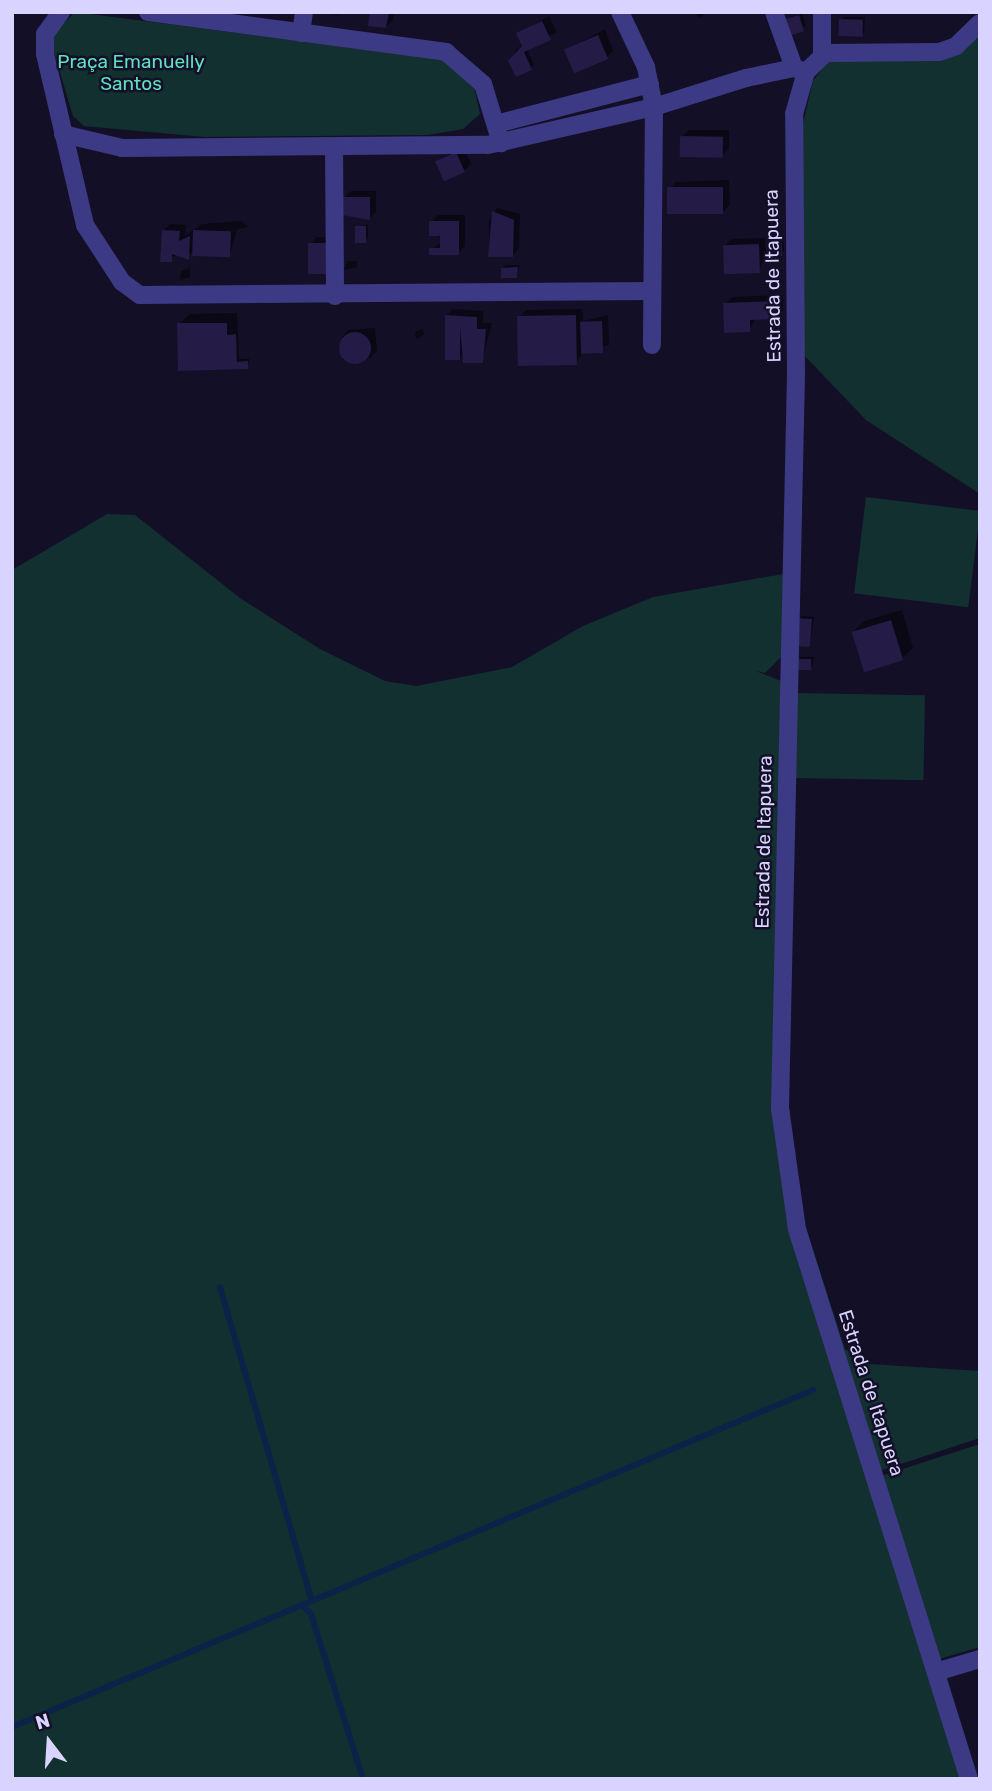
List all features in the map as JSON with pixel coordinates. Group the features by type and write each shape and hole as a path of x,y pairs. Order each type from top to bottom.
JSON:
{"street":[{"path":"61,12 44,44 90,237 139,295 335,296 652,291"},
{"path":"148,12 446,52 476,74 502,143"},
{"path":"301,33 304,12"},
{"path":"620,12 650,84 654,107 652,345"},
{"path":"774,12 800,70"},
{"path":"822,12 822,55"},
{"path":"64,134 122,148 502,143 800,70 822,55 844,49 939,52 956,46 980,23"},
{"name":"Estrada de Itapuera","path":"800,70 791,143 796,372 782,1155 797,1229 969,1779"},
{"path":"496,124 650,84"},
{"path":"334,146 335,296"},
{"path":"936,1672 980,1660"}],"green space":[{"name":"Praça Emanuelly Santos","path":"75,12 446,60 473,82 480,114 463,129 428,135 204,137 84,126 73,116 53,49 54,33"},
{"path":"980,33 980,494 866,420 801,352 801,132 813,81 828,61 934,58"},
{"path":"866,497 980,511 968,607 854,593"},
{"path":"107,514 135,515 240,598 320,649 385,681 416,686 512,667 583,626 653,597 783,574 782,656 765,673 756,671 781,681 787,1079 796,1197 845,1349 869,1364 980,1371 980,1438 867,1475 961,1779 12,1779 12,570"},
{"path":"795,693 925,695 923,780 794,778"},
{"path":"980,1444 980,1647 939,1659 881,1476"}],"building":[{"path":"370,12 389,12 386,28 368,26"},
{"path":"799,15 804,31 790,36 785,19"},
{"path":"839,19 863,20 862,37 838,36"},
{"path":"542,21 551,40 524,52 532,70 516,77 508,61 522,46 516,33"},
{"path":"598,35 608,59 574,73 564,49"},
{"path":"680,136 723,137 723,158 680,157"},
{"path":"456,152 465,172 444,181 435,161"},
{"path":"667,187 723,187 723,214 667,214"},
{"path":"342,197 370,197 370,220 342,215"},
{"path":"492,211 514,220 513,257 488,257"},
{"path":"429,221 459,221 459,255 429,255 429,248 440,248 440,236 429,236"},
{"path":"355,226 366,226 366,243 355,243"},
{"path":"162,230 180,231 179,241 190,236 189,260 172,254 172,262 160,262"},
{"path":"193,230 231,231 230,257 192,256"},
{"path":"308,243 328,243 328,274 308,274"},
{"path":"766,243 782,243 782,256 766,256"},
{"path":"759,244 760,273 724,274 723,245"},
{"path":"518,267 517,278 501,278 501,268"},
{"path":"777,301 777,319 750,320 750,332 724,333 723,303"},
{"path":"445,315 477,317 477,329 486,329 483,363 463,363 460,326 460,360 445,360"},
{"path":"576,315 577,365 518,366 517,316"},
{"path":"602,321 603,353 581,354 580,322"},
{"path":"177,323 227,323 227,335 236,334 237,362 248,361 248,369 178,371"},
{"path":"355,332 366,337 371,348 366,359 355,364 344,359 339,348 344,337"},
{"path":"797,618 812,619 810,647 795,646"},
{"path":"891,620 903,660 864,672 852,632"},
{"path":"796,659 811,659 811,670 796,670"}],"waterway":[{"path":"220,1287 312,1601"},
{"path":"12,1727 813,1390"},
{"path":"302,1605 311,1614 363,1779"}]}
